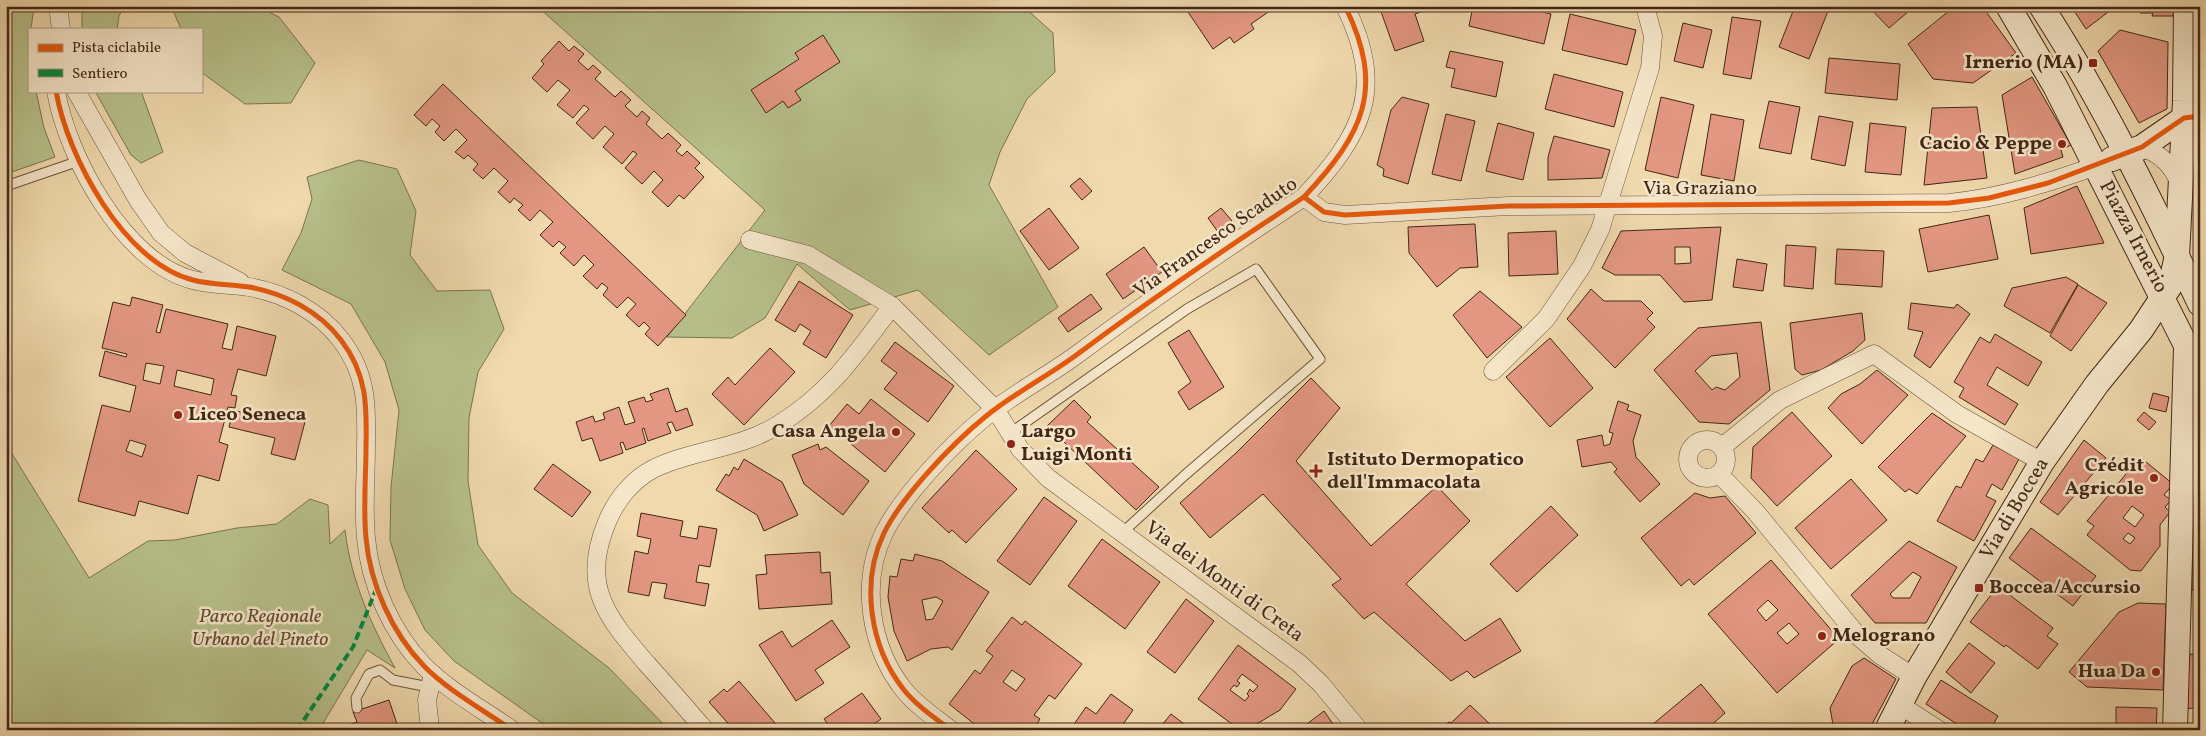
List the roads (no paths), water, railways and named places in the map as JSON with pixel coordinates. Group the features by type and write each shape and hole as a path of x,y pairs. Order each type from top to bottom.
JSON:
{"main road":[{"path":"2008,6 2046,69 2096,166"},
{"path":"2041,6 2134,151"},
{"path":"2186,6 2192,117"},
{"name":"Piazza Irnerio","path":"2163,301 2096,166 2134,151 2192,117"},
{"name":"Piazza Irnerio","path":"2163,301 2174,276 2177,256 2180,184 2192,117"},
{"name":"Piazza Irnerio","path":"2134,151 2177,256"},
{"path":"2177,256 2200,304"},
{"path":"2163,301 2200,373"},
{"name":"Via di Boccea","path":"1887,730 1914,678 2042,462 2097,384 2163,301"},
{"path":"2175,730 2186,346"}],"street":[{"name":"Via Francesco Scaduto","path":"951,730 910,696 884,659 873,618 872,576 881,541 892,520 941,460 995,409 1070,359 1199,266 1304,198 1343,152 1354,134 1362,113 1365,90 1364,70 1354,28 1345,6"},
{"path":"1493,371 1546,319 1557,305 1582,266 1600,230 1650,68 1653,36 1645,6"},
{"path":"56,92 62,122 79,162 124,231 151,257 176,274 193,280 250,287"},
{"path":"77,92 138,200 162,232 185,253 250,287 295,302 322,318 340,338 354,361 366,401 364,513 369,557 377,586 401,636 431,681 512,730"},
{"path":"2134,151 2163,158 2175,172 2180,184"},
{"name":"Via Graziano","path":"1304,198 1324,212 1345,214 1508,206 1949,204 2011,193 2048,183 2096,166"},
{"path":"750,240 808,255 892,306 995,409 1009,434"},
{"path":"704,730 619,631 604,609 598,589 596,567 599,543 610,515 630,486 651,470 682,458 743,442 777,426 808,405 841,373 892,306"},
{"path":"1722,447 1780,400 1874,354 1957,414 2042,462"},
{"name":"Via dei Monti di Creta","path":"1009,434 1032,462 1051,481 1300,664 1321,684 1359,730"},
{"path":"1707,440 1716,442 1722,447 1726,455 1726,465 1719,474 1705,478 1698,475 1689,462 1689,454 1693,447 1707,440"},
{"path":"1719,474 1755,511 1858,636 1880,655 1914,678"},
{"path":"430,730 427,707 431,681"},
{"path":"1900,705 1939,730"}],"lane":[{"path":"6,186 79,162"},
{"path":"1009,434 1187,309 1256,268 1320,359 1185,475 1122,534"},
{"path":"357,708 356,698 369,674 380,670 393,680 431,681"}],"place":[{"name":"Irnerio (MA)","path":"2093,63"},
{"name":"Cacio & Peppe","path":"2062,144"},
{"name":"Liceo Seneca","path":"178,415"},
{"name":"Casa Angela","path":"896,432"},
{"name":"Largo Luigi Monti","path":"1011,444"},
{"name":"Istituto Dermopatico dell'Immacolata","path":"1316,471"},
{"name":"Crédit Agricole","path":"2154,478"},
{"name":"Boccea/Accursio","path":"1979,588"},
{"name":"Melograno","path":"1822,636"},
{"name":"Hua Da","path":"2156,672"}],"park label":[{"name":"Parco Regionale Urbano del Pineto","path":"260,628"}]}
